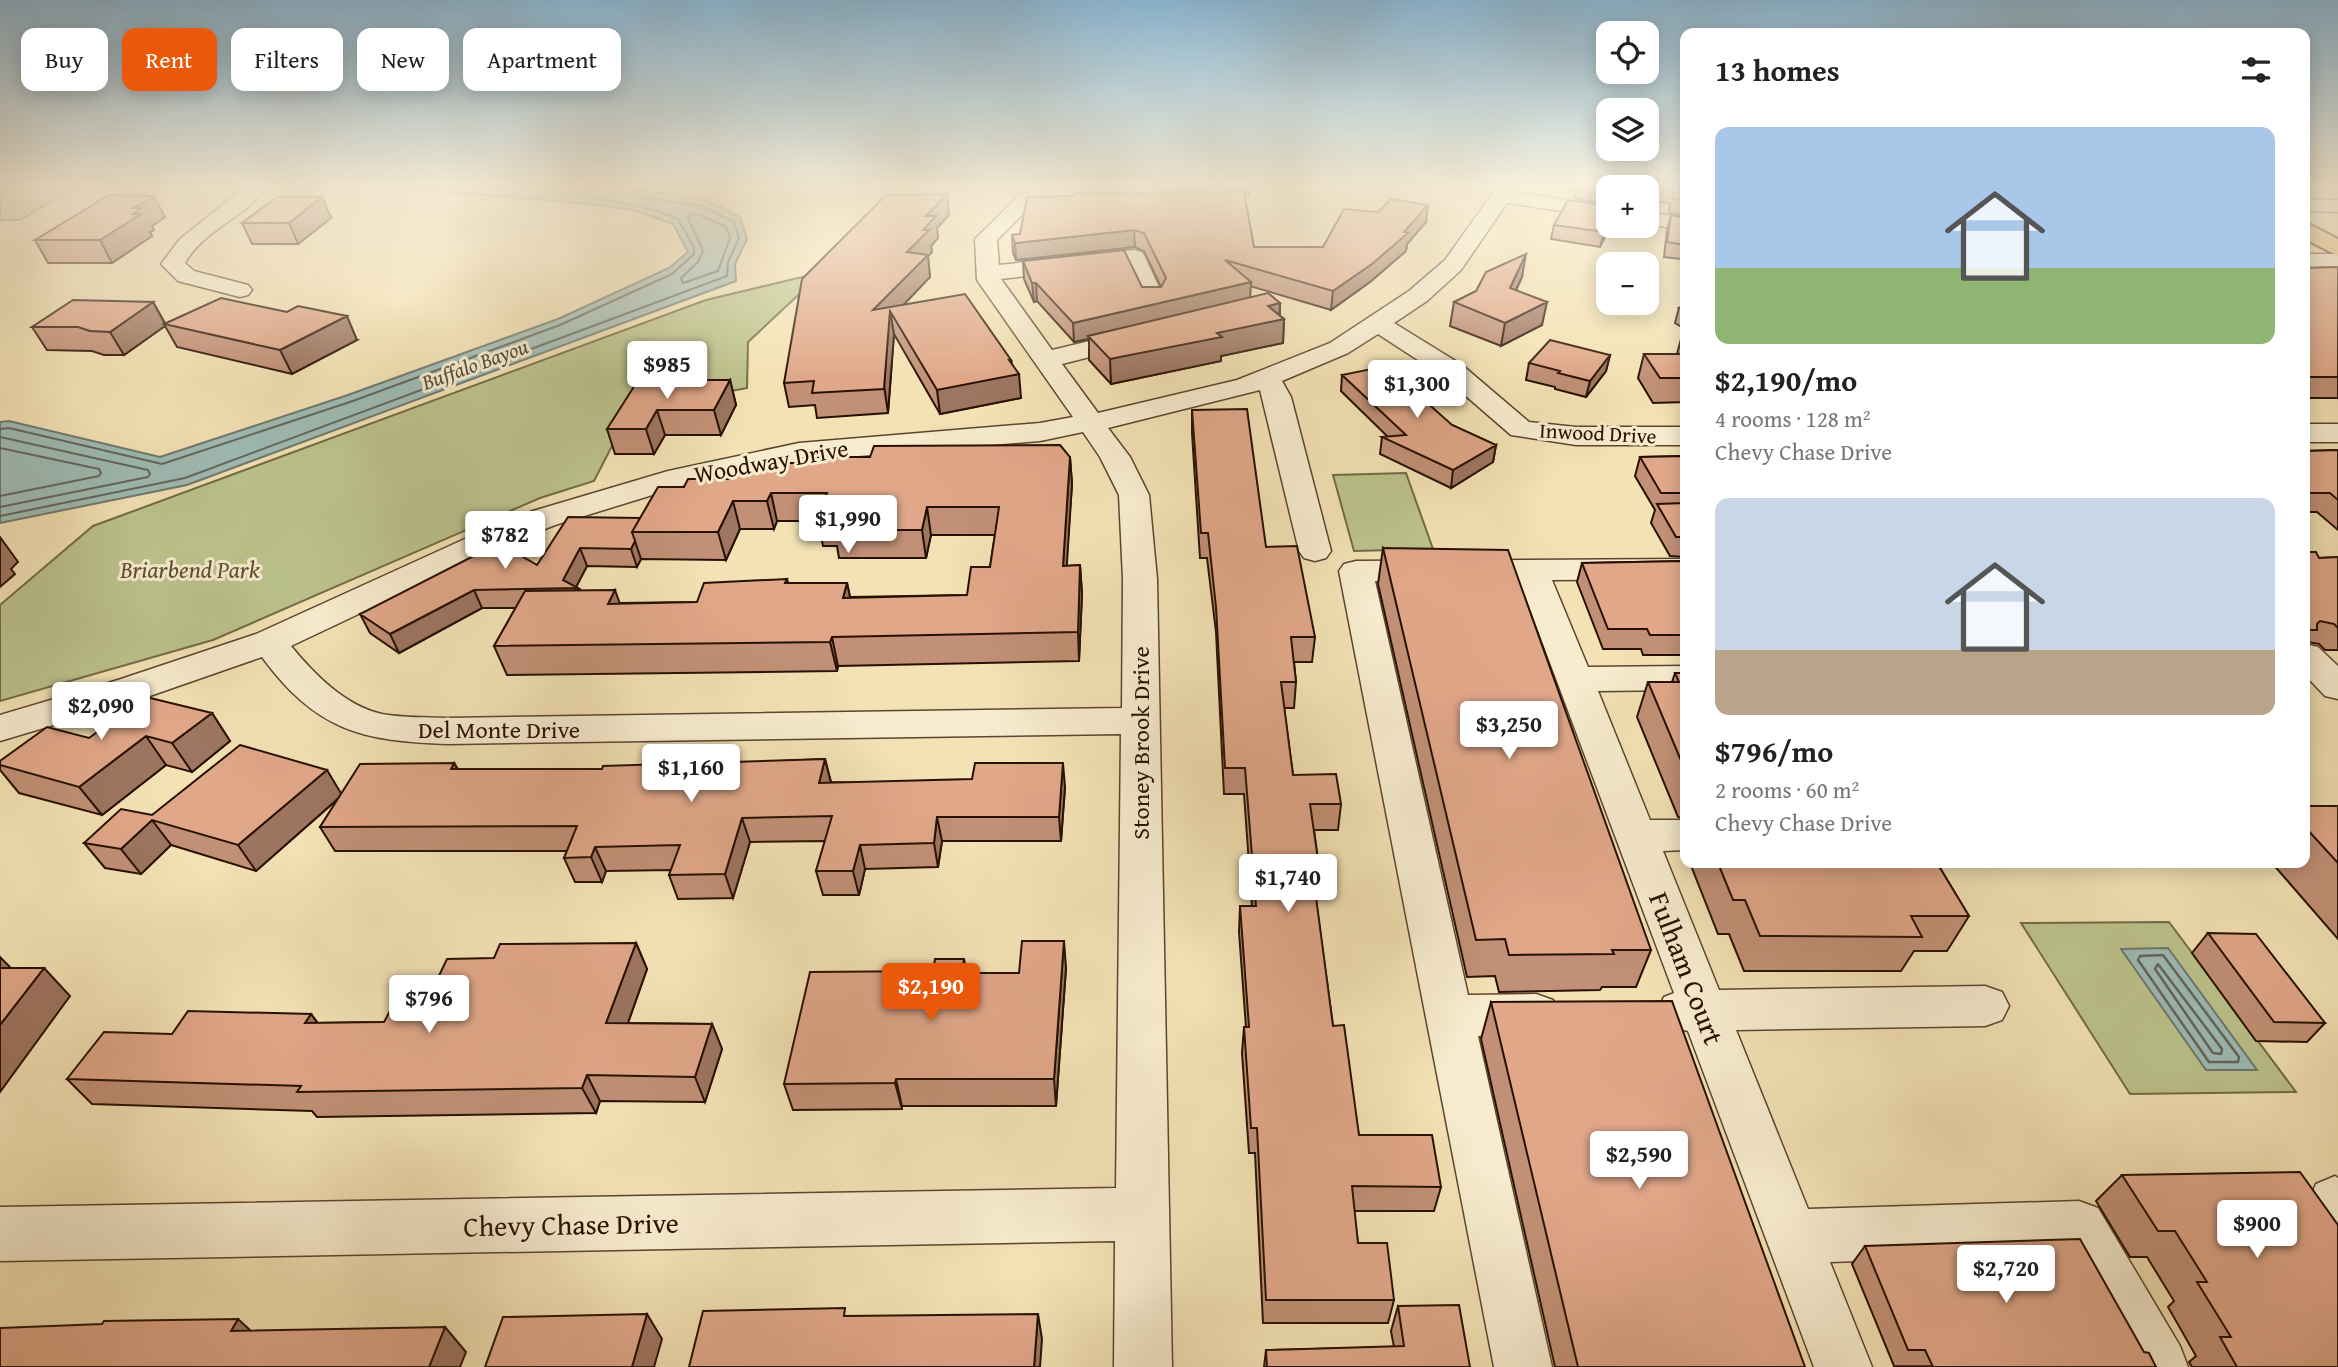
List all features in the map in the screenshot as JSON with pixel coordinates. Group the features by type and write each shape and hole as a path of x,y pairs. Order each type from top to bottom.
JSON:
{"street":[{"path":"178,251 173,264 186,276 240,290"},
{"name":"Stoney Brook Drive","path":"987,251 989,280 1115,457 1134,495 1140,579 1143,1367"},
{"name":"Woodway Drive","path":"0,728 131,689 269,642 489,540 566,511 679,477 799,452 1040,432 1141,413 1267,378 1339,348 1378,323 1418,296 1453,265 1463,251"},
{"path":"988,273 1133,257 1152,298"},
{"path":"2310,261 2338,261"},
{"name":"Inwood Drive","path":"1378,323 1453,371 1521,429 1576,436 1680,436"},
{"path":"1045,360 1163,331"},
{"path":"1267,378 1276,397 1315,551"},
{"path":"2310,433 2338,433"},
{"name":"Fulham Court","path":"1532,569 1843,1367"},
{"path":"1523,1367 1356,571 1680,569"},
{"name":"Del Monte Drive","path":"269,642 293,675 336,710 383,727 448,732 1140,721"},
{"path":"1574,678 1680,678"},
{"path":"1636,836 1680,835"},
{"path":"1637,1012 1985,1006"},
{"path":"1449,1016 1583,1013"},
{"name":"Chevy Chase Drive","path":"0,1234 1143,1214"},
{"path":"1792,1236 2079,1227 2159,1367"}],"green space":[{"name":"Briarbend Park","path":"823,272 748,342 747,388 630,411 594,481 540,498 213,640 0,701 0,605 93,526 706,300"},
{"path":"1406,473 1433,549 1354,551 1333,475"},
{"path":"2169,922 2296,1092 2130,1094 2021,923"}],"water":[{"name":"Buffalo Bayou","path":"741,251 735,264 736,281 187,485 0,523 0,422 9,421 160,457 348,395 558,319 669,268 688,252"},
{"path":"2168,948 2257,1070 2206,1070 2121,949"}],"building":[{"path":"830,251 908,251 928,255 873,310 965,294 1019,374 937,390 890,311 884,389 812,393 814,381 784,383 802,279"},
{"path":"1124,251 1142,287 1161,287 1166,278 1153,251 1387,251 1333,291 1225,260 1251,282 1073,323 1036,283 1032,283 1023,261"},
{"path":"1526,254 1510,288 1547,302 1505,323 1454,302 1476,291 1486,272"},
{"path":"2338,267 2338,377 2310,377 2310,268"},
{"path":"1268,293 1280,303 1268,306 1284,319 1217,333 1222,337 1110,359 1088,336"},
{"path":"221,298 287,312 298,306 347,316 280,350 164,324"},
{"path":"73,300 153,302 110,332 78,327 32,327"},
{"path":"1550,340 1610,355 1590,381 1529,363"},
{"path":"1644,354 1680,354 1680,378 1660,378"},
{"path":"1386,366 1452,425 1496,445 1453,470 1382,437 1406,435 1342,375"},
{"path":"659,380 730,380 714,410 657,410 646,429 607,429 635,385 656,385"},
{"path":"1247,409 1266,547 1297,546 1315,637 1291,637 1296,682 1281,682 1293,775 1336,774 1341,804 1310,804 1319,867 1312,867 1333,1026 1344,1025 1359,1135 1432,1135 1441,1187 1352,1186 1358,1243 1387,1243 1394,1300 1266,1300 1257,1128 1251,1128 1244,1027 1249,1027 1240,906 1256,906 1245,768 1225,768 1216,607 1208,533 1201,533 1192,410"},
{"path":"1060,445 1070,457 1063,566 1080,565 1078,632 832,637 830,642 494,646 525,591 615,590 608,604 697,602 704,583 787,579 785,583 847,583 843,598 967,595 971,567 990,567 999,507 927,507 922,530 833,530 838,518 817,518 827,493 771,493 767,501 733,501 718,532 632,532 658,487 684,487 688,479 730,479 736,467 755,467 757,463 801,463 804,457 870,457 874,446"},
{"path":"2338,450 2338,500 2330,493 2310,493 2310,451"},
{"path":"1680,456 1680,493 1661,493 1640,457"},
{"path":"1680,503 1680,537 1676,537 1657,504"},
{"path":"568,517 640,518 632,532 635,541 631,549 580,548 563,580 578,588 474,590 390,634 360,614 499,543 537,565"},
{"path":"1383,548 1508,550 1651,950 1612,950 1614,954 1509,955 1505,939 1476,940"},
{"path":"2310,552 2316,552 2319,558 2338,557 2338,628 2334,624 2320,621 2317,630 2310,630"},
{"path":"1680,561 1680,635 1650,635 1647,629 1608,629 1582,563"},
{"path":"1675,673 1680,673 1680,758 1648,682 1679,682"},
{"path":"146,697 212,713 172,743 146,736 79,787 0,765 0,761 47,727 89,738"},
{"path":"240,745 327,770 238,845 152,820 121,849 84,843 121,809 152,815"},
{"path":"825,759 819,783 972,779 975,763 1063,763 1059,817 937,817 934,843 860,845 853,871 816,871 832,816 742,818 725,874 669,875 680,845 595,847 591,857 564,858 577,826 320,827 360,764 454,763 451,769 602,769 603,766"},
{"path":"2310,806 2338,806 2338,863 2310,832"},
{"path":"1720,868 1940,868 1969,916 1911,916 1922,937 1760,936 1745,900 1733,900"},
{"path":"2208,933 2256,934 2325,1023 2274,1022"},
{"path":"1022,941 1064,941 1054,1079 896,1079 895,1083 784,1084 810,972 933,971 935,959 964,959 962,973 1019,973"},
{"path":"636,943 606,1023 712,1024 695,1077 587,1075 582,1088 297,1092 301,1086 67,1079 104,1032 172,1034 188,1011 311,1014 305,1023 384,1022 390,1011 422,1011 447,959 494,958 500,944"},
{"path":"0,968 44,968 0,1025"},
{"path":"1672,1001 1805,1367 1578,1367 1491,1002"},
{"path":"2300,1172 2338,1225 2338,1367 2237,1367 2220,1337 2231,1337 2197,1282 2207,1282 2175,1231 2158,1231 2122,1175"},
{"path":"2080,1239 2144,1352 2149,1353 2156,1367 1933,1367 1925,1350 1908,1350 1865,1246"},
{"path":"1459,1305 1470,1367 1267,1367 1266,1350 1404,1346 1398,1306"},
{"path":"845,1308 844,1316 1038,1314 1034,1367 689,1367 703,1311"},
{"path":"647,1314 632,1367 485,1367 503,1317"},
{"path":"238,1319 231,1331 445,1327 429,1367 0,1367 0,1328 102,1324 104,1321"}]}
